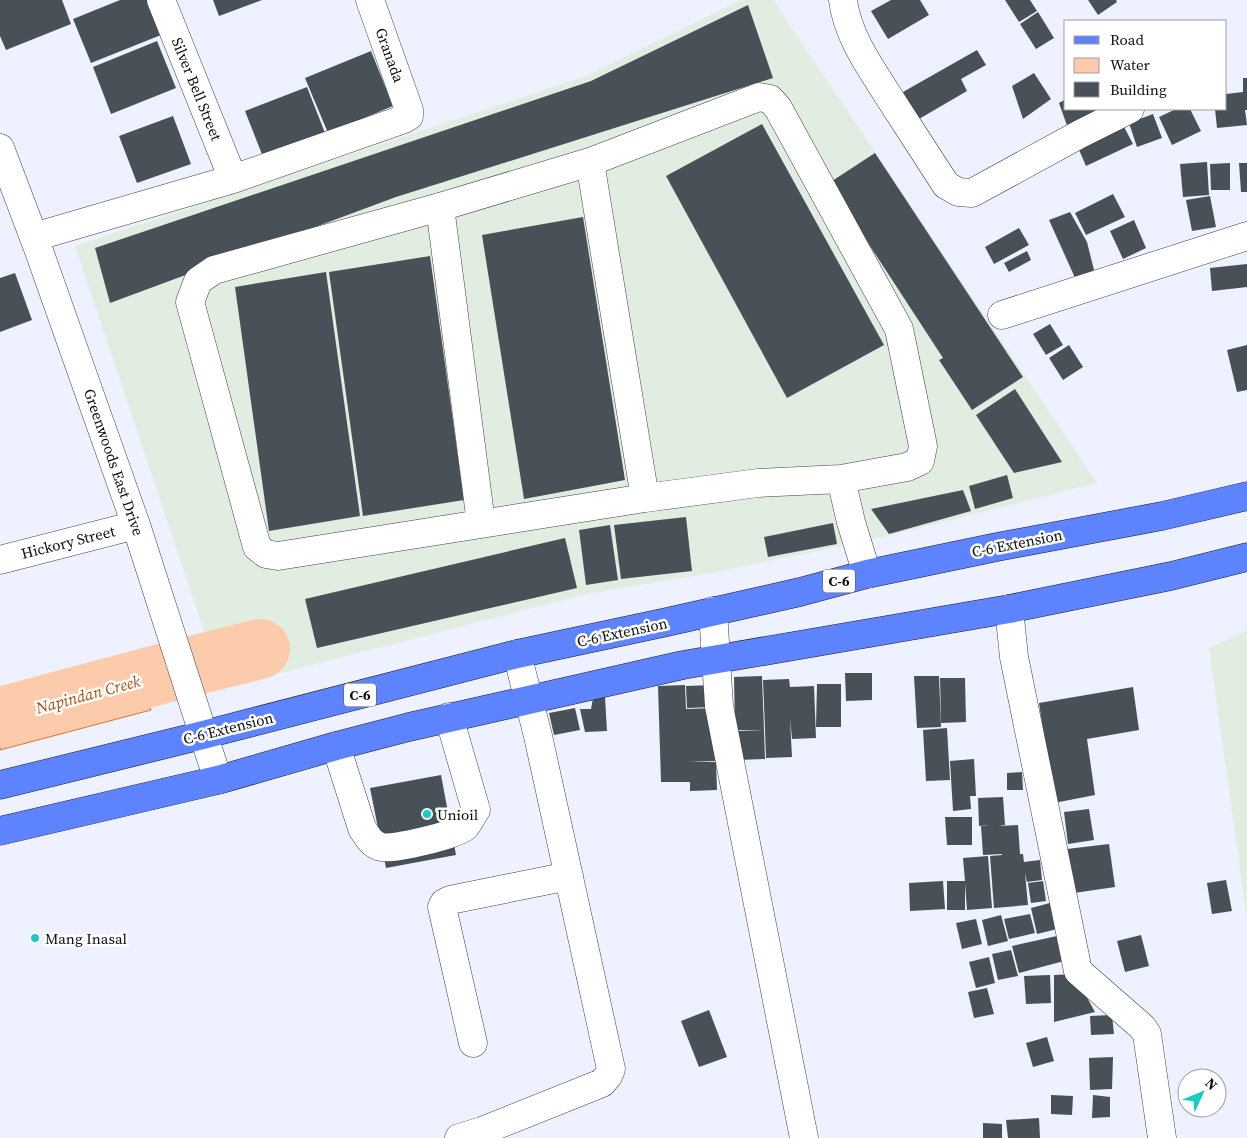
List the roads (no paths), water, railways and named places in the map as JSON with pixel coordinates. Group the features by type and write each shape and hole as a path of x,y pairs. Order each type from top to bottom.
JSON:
{"main road":[{"name":"C-6 Extension","path":"0,785 516,654 713,611 867,574 997,546 1162,516 1247,496"},
{"path":"0,831 218,780 336,746 529,699 717,658 778,650 1009,609 1171,576 1247,557"}],"street":[{"name":"Silver Bell Street","path":"161,0 233,179"},
{"name":"Granada","path":"233,179 404,120 408,116 409,110 370,0"},
{"path":"843,0 844,12 856,41 879,81 946,185 958,192 972,193 1128,110"},
{"path":"759,97 770,99 778,108 899,329 923,446 920,461 907,467 841,479 758,483 645,498 278,556 266,554 257,547 190,302 198,281 214,270 440,207 590,162 759,97"},
{"name":"Greenwoods East Drive","path":"0,148 34,237 136,525 218,780"},
{"path":"590,162 645,498"},
{"path":"34,237 233,179"},
{"path":"440,207 481,524"},
{"path":"1002,315 1247,236"},
{"path":"841,479 851,522 867,574"},
{"name":"Hickory Street","path":"0,560 136,525"},
{"path":"1009,609 1014,657 1078,971 1142,1027 1147,1034 1162,1138"},
{"path":"713,611 719,706 804,1138"},
{"path":"474,1136 602,1083 611,1069 570,876 529,699 516,654"},
{"path":"336,746 362,828 369,840 382,847 408,844 452,833 466,826 476,810 449,718"},
{"path":"473,1043 442,907 444,903 450,900 570,876"}],"water":[{"path":"134,663 151,710 0,750 0,701"}],"waterway":[{"name":"Napindan Creek","path":"188,667 260,649"},
{"name":"Napindan Creek","path":"0,717 176,670"}],"place":[{"name":"Unioil","path":"427,814"},
{"name":"Mang Inasal","path":"35,938"}]}
